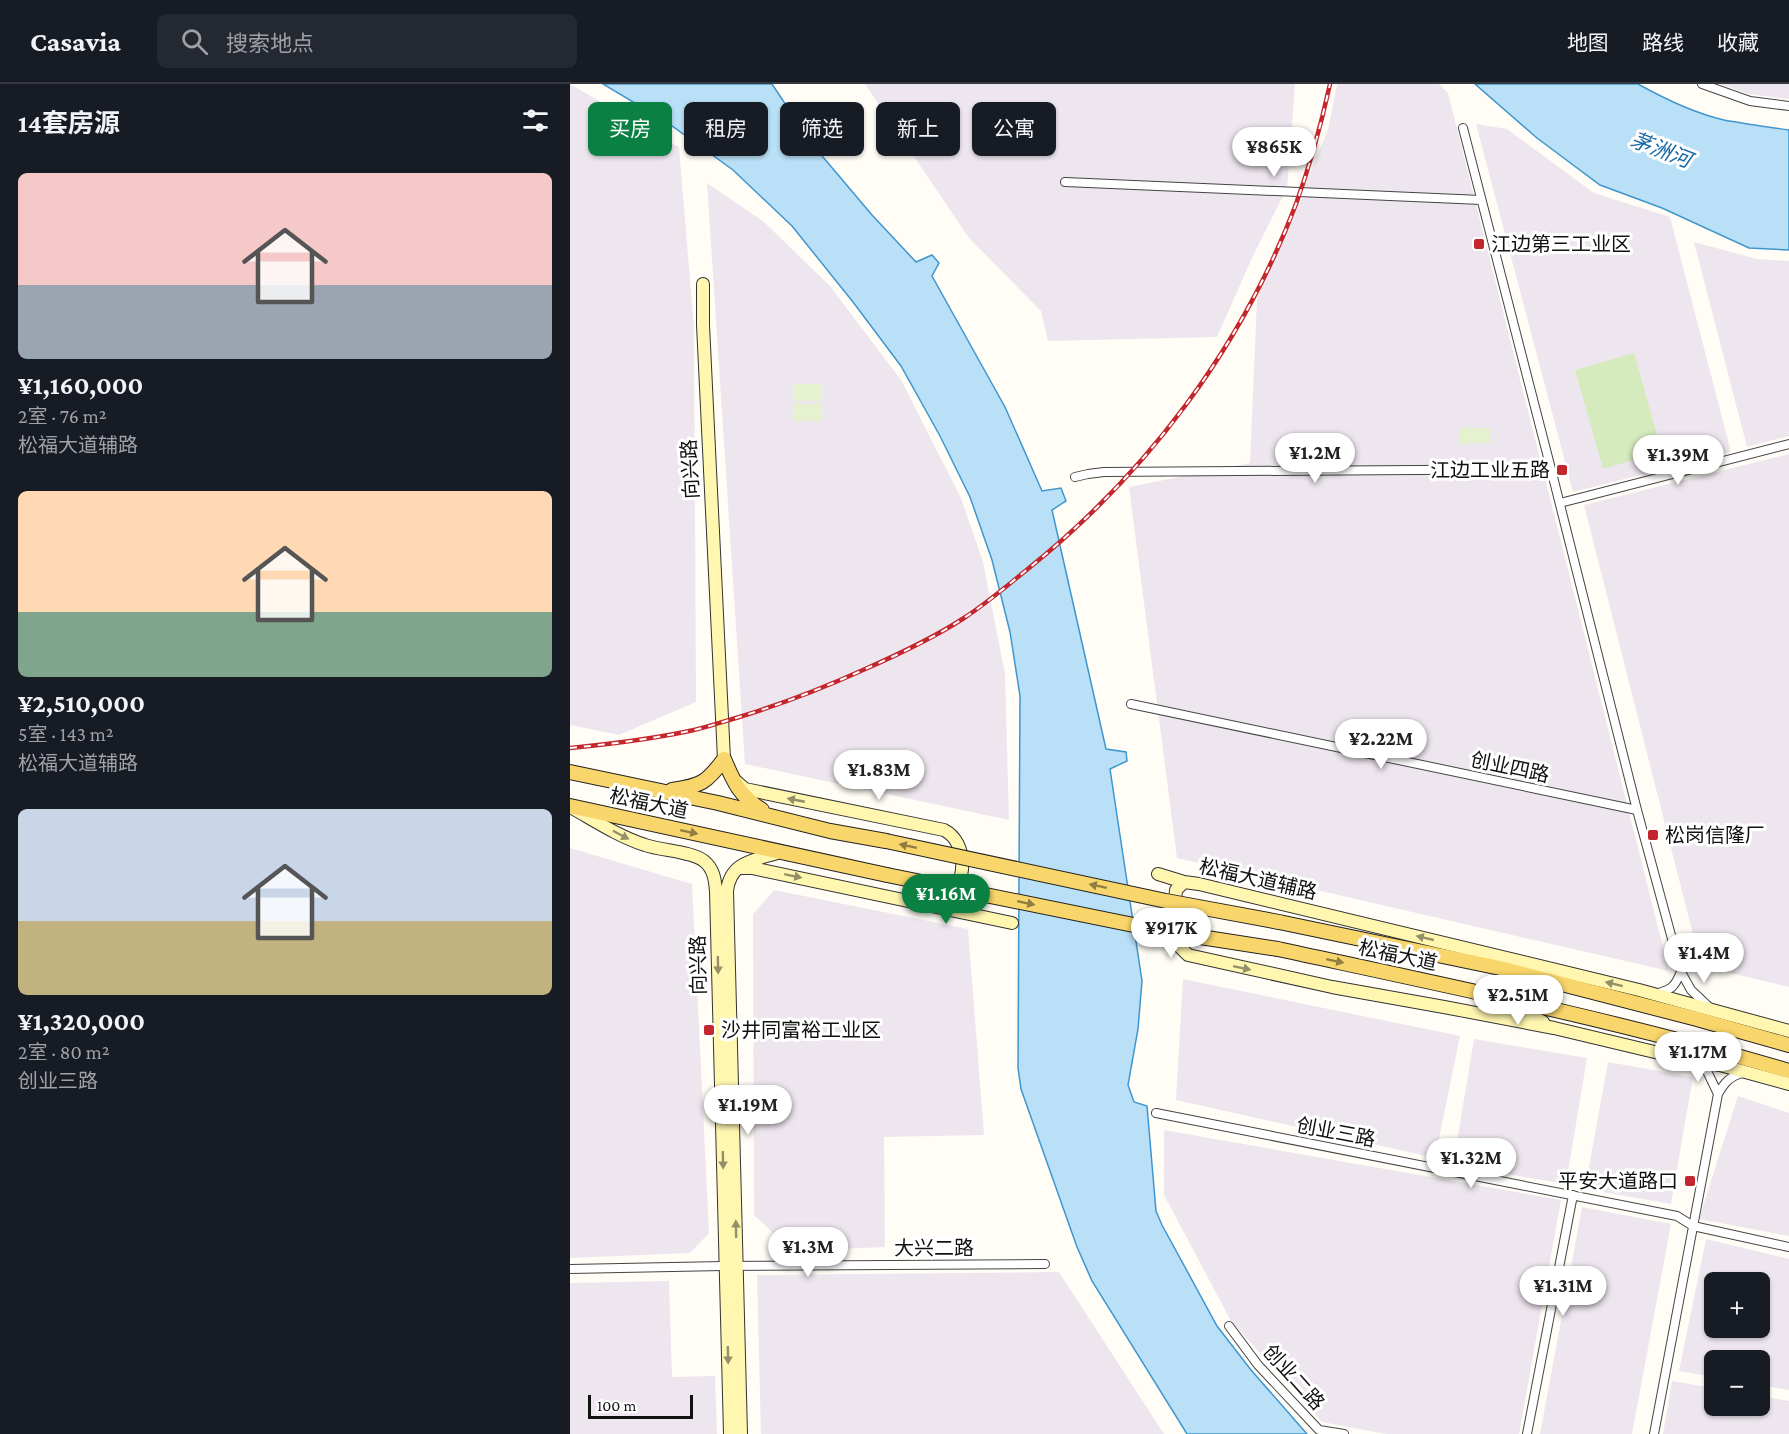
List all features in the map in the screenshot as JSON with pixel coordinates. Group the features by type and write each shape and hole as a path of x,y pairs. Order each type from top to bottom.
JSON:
{"main road":[{"name":"向兴路","path":"703,284 703,326 724,759"},
{"name":"松福大道","path":"724,759 737,788 750,802 774,817"},
{"name":"松福大道","path":"662,791 693,787 712,775 724,759"},
{"name":"松福大道","path":"570,772 662,791 830,831 1500,968 1789,1045"},
{"path":"730,775 745,789 951,833 960,845 962,854 960,894 968,910 975,915"},
{"name":"向兴路","path":"570,807 628,839 699,858 710,867 713,874 716,891 731,1266 741,1434"},
{"name":"松福大道","path":"570,807 1168,932 1278,949 1707,1046 1789,1071"},
{"path":"736,869 742,864 780,852"},
{"path":"736,869 752,868 1012,923"},
{"name":"向兴路","path":"730,1434 731,1266 727,891 728,881 736,869"},
{"path":"1158,874 1184,882"},
{"path":"924,904 945,900 952,894 960,876"},
{"name":"松福大道辅路","path":"1789,1031 1656,994 1199,884 1184,882 1176,891 1175,942 1188,955 1332,987 1554,1028 1789,1084"},
{"path":"1500,968 1558,970"},
{"path":"1497,997 1554,1028"}],"street":[{"path":"1702,84 1750,101 1789,106"},
{"path":"1462,128 1637,810 1681,972 1691,990 1712,1009"},
{"path":"1065,182 1481,200"},
{"path":"1560,503 1789,444"},
{"path":"1076,477 1104,472 1551,469"},
{"name":"创业四路","path":"1131,704 1637,810"},
{"path":"1656,994 1668,991 1675,986 1681,972"},
{"path":"1694,1061 1706,1068 1718,1094"},
{"path":"1654,1434 1718,1094 1724,1084 1734,1075 1746,1072"},
{"name":"创业三路","path":"1156,1113 1677,1216 1693,1226 1789,1247"},
{"path":"1527,1434 1573,1195"},
{"name":"大兴二路","path":"570,1269 1046,1264"},
{"name":"创业二路","path":"1229,1326 1258,1365 1319,1430 1344,1434"}],"shaded area":[{"path":"570,84 601,102 588,102 588,156 672,156 672,143 679,147 694,328 696,702 619,735 570,725"},
{"path":"865,84 1295,84 1287,188 1252,258 1217,337 1048,341 1041,311 969,238 914,156 960,156 960,102 877,102"},
{"name":"江边第三工业区","path":"1337,84 1439,84 1448,93 1669,971 1177,858 1129,487 1250,463 1257,298 1328,130"},
{"path":"1720,84 1789,84 1789,99 1748,94"},
{"path":"1476,124 1507,129 1594,193 1670,217 1731,452 1573,492"},
{"path":"707,183 764,222 830,286 901,380 961,498 983,562 1005,674 1009,820 745,764"},
{"path":"1694,242 1757,259 1789,261 1789,436 1747,447"},
{"path":"1789,454 1789,987 1701,966 1584,505"},
{"path":"570,848 692,884 709,1233 690,1253 570,1258"},
{"path":"774,890 968,929 984,1135 884,1137 885,1247 792,1251 754,1215 753,914"},
{"path":"1183,979 1460,1036 1435,1158 1176,1100"},
{"path":"1474,1039 1587,1058 1566,1184 1453,1165"},
{"path":"1608,1062 1693,1077 1671,1204 1585,1189"},
{"path":"1738,1096 1789,1113 1789,1236 1699,1219"},
{"path":"1164,1130 1561,1200 1519,1434 1386,1434 1322,1422 1231,1321 1164,1195"},
{"path":"1582,1207 1671,1224 1632,1434 1540,1434"},
{"path":"1706,1239 1789,1259 1789,1390 1770,1387 1770,1350 1704,1350 1704,1375 1679,1371"},
{"path":"1059,1272 1164,1434 761,1434 757,1275"},
{"path":"669,1281 672,1377 715,1376 717,1434 570,1434 570,1283"},
{"path":"1672,1381 1704,1386 1704,1416 1770,1416 1770,1398 1789,1401 1789,1434 1663,1434"}],"green space":[{"path":"1634,353 1662,452 1603,469 1575,370"},
{"path":"794,384 822,384 822,401 794,401"},
{"path":"794,404 822,404 822,421 794,421"},
{"path":"1460,428 1489,428 1490,443 1460,444"}],"water":[{"path":"603,84 772,84 784,102 780,102 780,156 822,156 916,262 932,255 939,263 932,276 1005,407 1042,491 1061,488 1066,501 1052,510 1106,749 1126,752 1127,761 1110,769 1142,981 1138,1029 1128,1085 1134,1102 1147,1106 1156,1211 1217,1326 1251,1370 1307,1434 1187,1434 1092,1281 1077,1247 1021,1089 1018,1068 1020,696 1010,632 992,560 970,497 940,436 901,366 792,226 733,170 714,156 768,156 768,102 684,102 684,135 672,126 672,102 633,102"},
{"name":"茅洲河","path":"1475,84 1638,84 1702,114 1789,130 1789,250 1749,248 1662,208 1600,185 1537,138"}],"railway":[{"path":"570,748 648,739 699,729 768,708 847,677 940,633 964,618 1029,568 1072,531 1151,449 1219,357 1248,308 1274,257 1296,204 1315,145 1330,84"}],"place":[{"name":"江边第三工业区","path":"1479,244"},
{"name":"江边工业五路","path":"1562,470"},
{"name":"松岗信隆厂","path":"1653,835"},
{"name":"沙井同富裕工业区","path":"709,1030"},
{"name":"平安大道路口","path":"1690,1181"}]}
